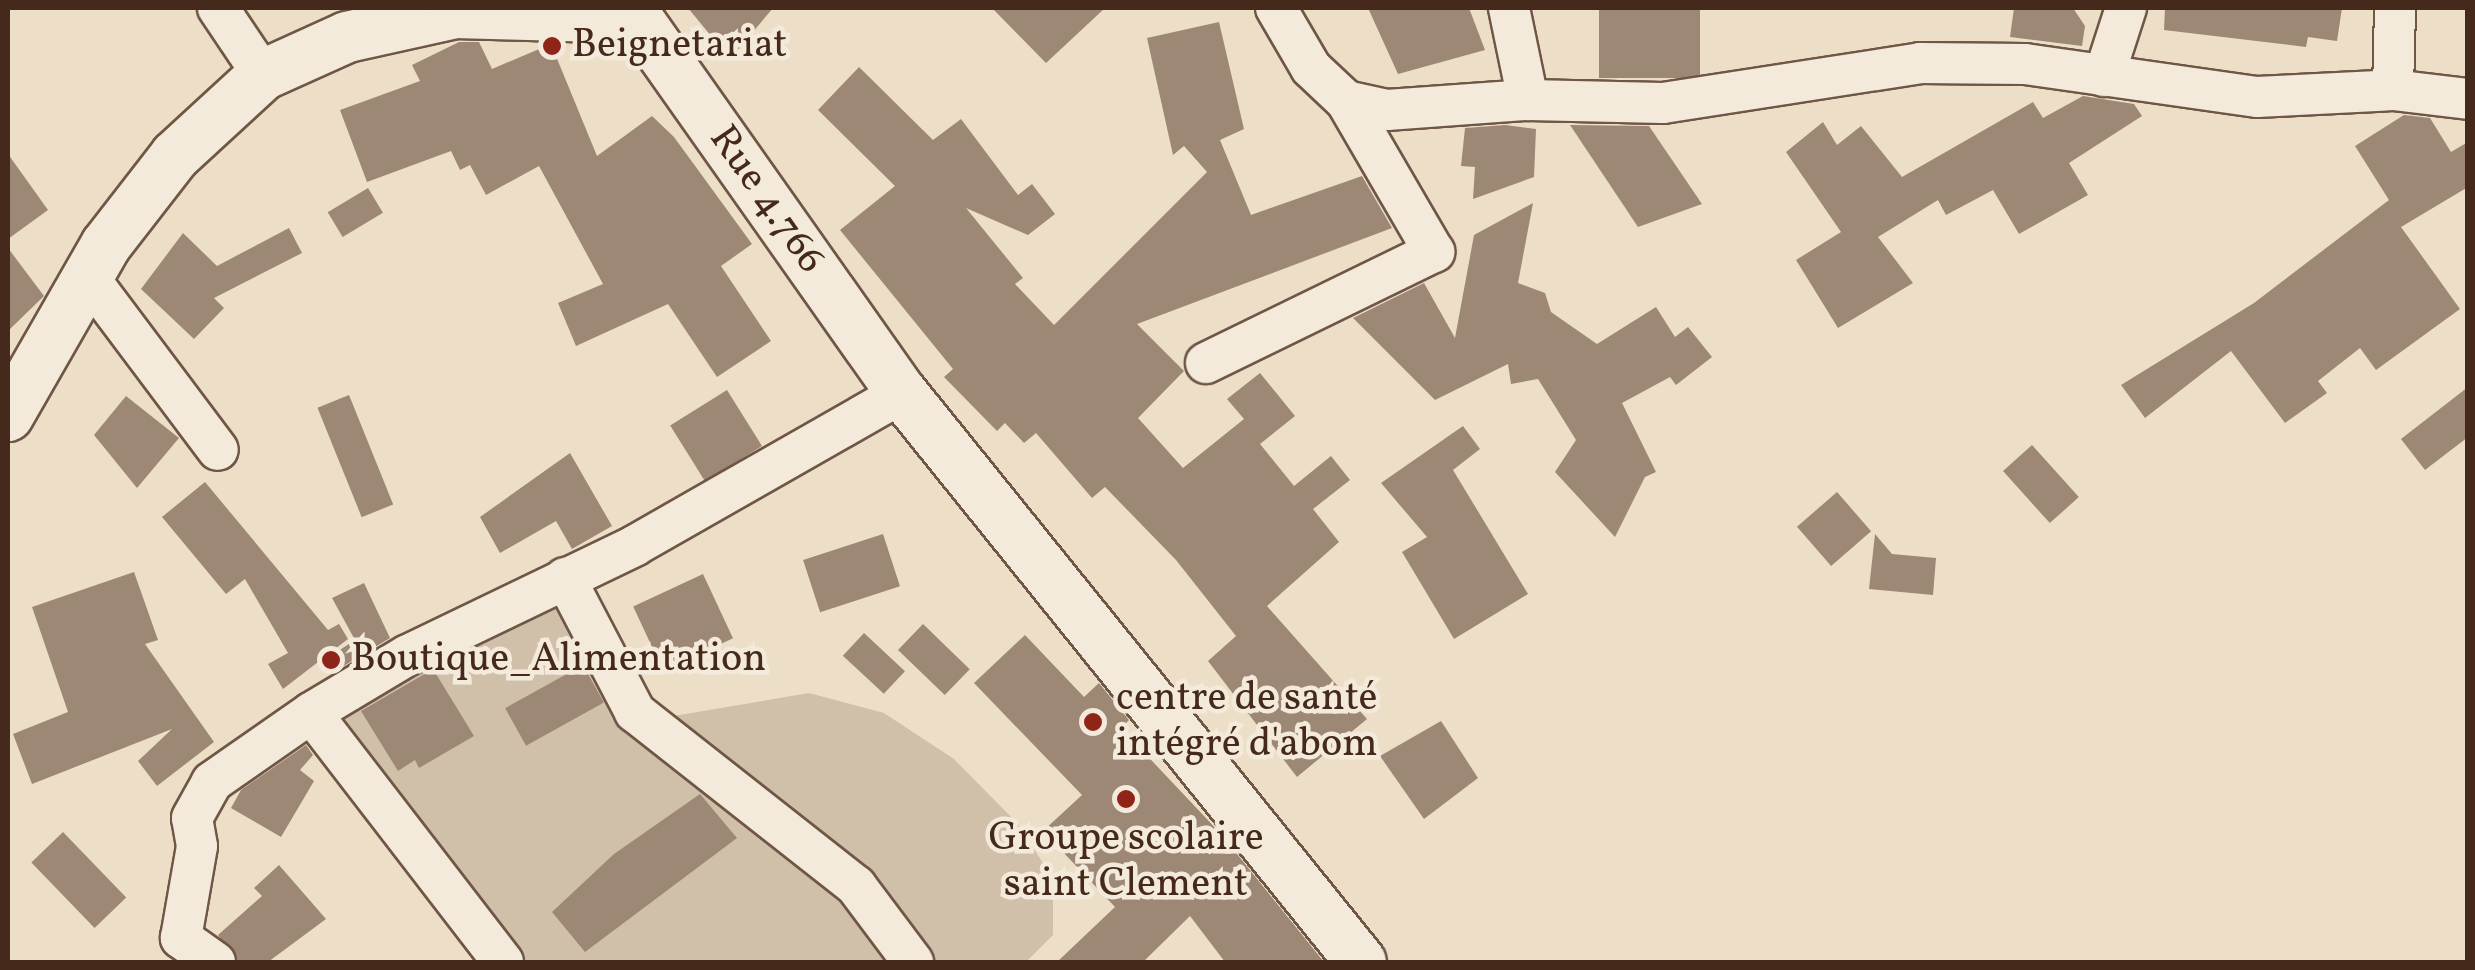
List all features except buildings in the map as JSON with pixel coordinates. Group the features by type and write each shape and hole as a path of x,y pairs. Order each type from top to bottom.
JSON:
{"street":[{"path":"218,8 263,74"},
{"path":"1206,362 1434,252 1346,101 1310,68 1276,8"},
{"path":"1509,8 1528,100"},
{"path":"2104,76 2126,8"},
{"path":"2393,90 2395,8"},
{"path":"8,416 88,277 174,156 263,74 347,37 455,13 638,11"},
{"name":"Rue 4.766","path":"638,11 902,393 1361,962"},
{"path":"1346,101 1388,110 1528,100 1663,103 1920,63 2104,76 2257,96 2393,90 2468,99"},
{"path":"88,277 218,450"},
{"path":"215,962 172,950 197,846 192,818 212,782 311,713 408,654 564,578 902,393"},
{"path":"564,578 635,712 856,886 914,962"},
{"path":"311,713 503,962"}],"shaded area":[{"path":"576,575 638,722 809,693 884,713 954,759 1016,822 1053,878 1053,935 1026,962 522,962 324,721"}],"place":[{"name":"Beignetariat","path":"552,46"},
{"name":"Boutique_Alimentation","path":"331,660"},
{"name":"centre de santé intégré d'abom","path":"1093,722"},
{"name":"Groupe scolaire saint Clement","path":"1126,799"}]}
